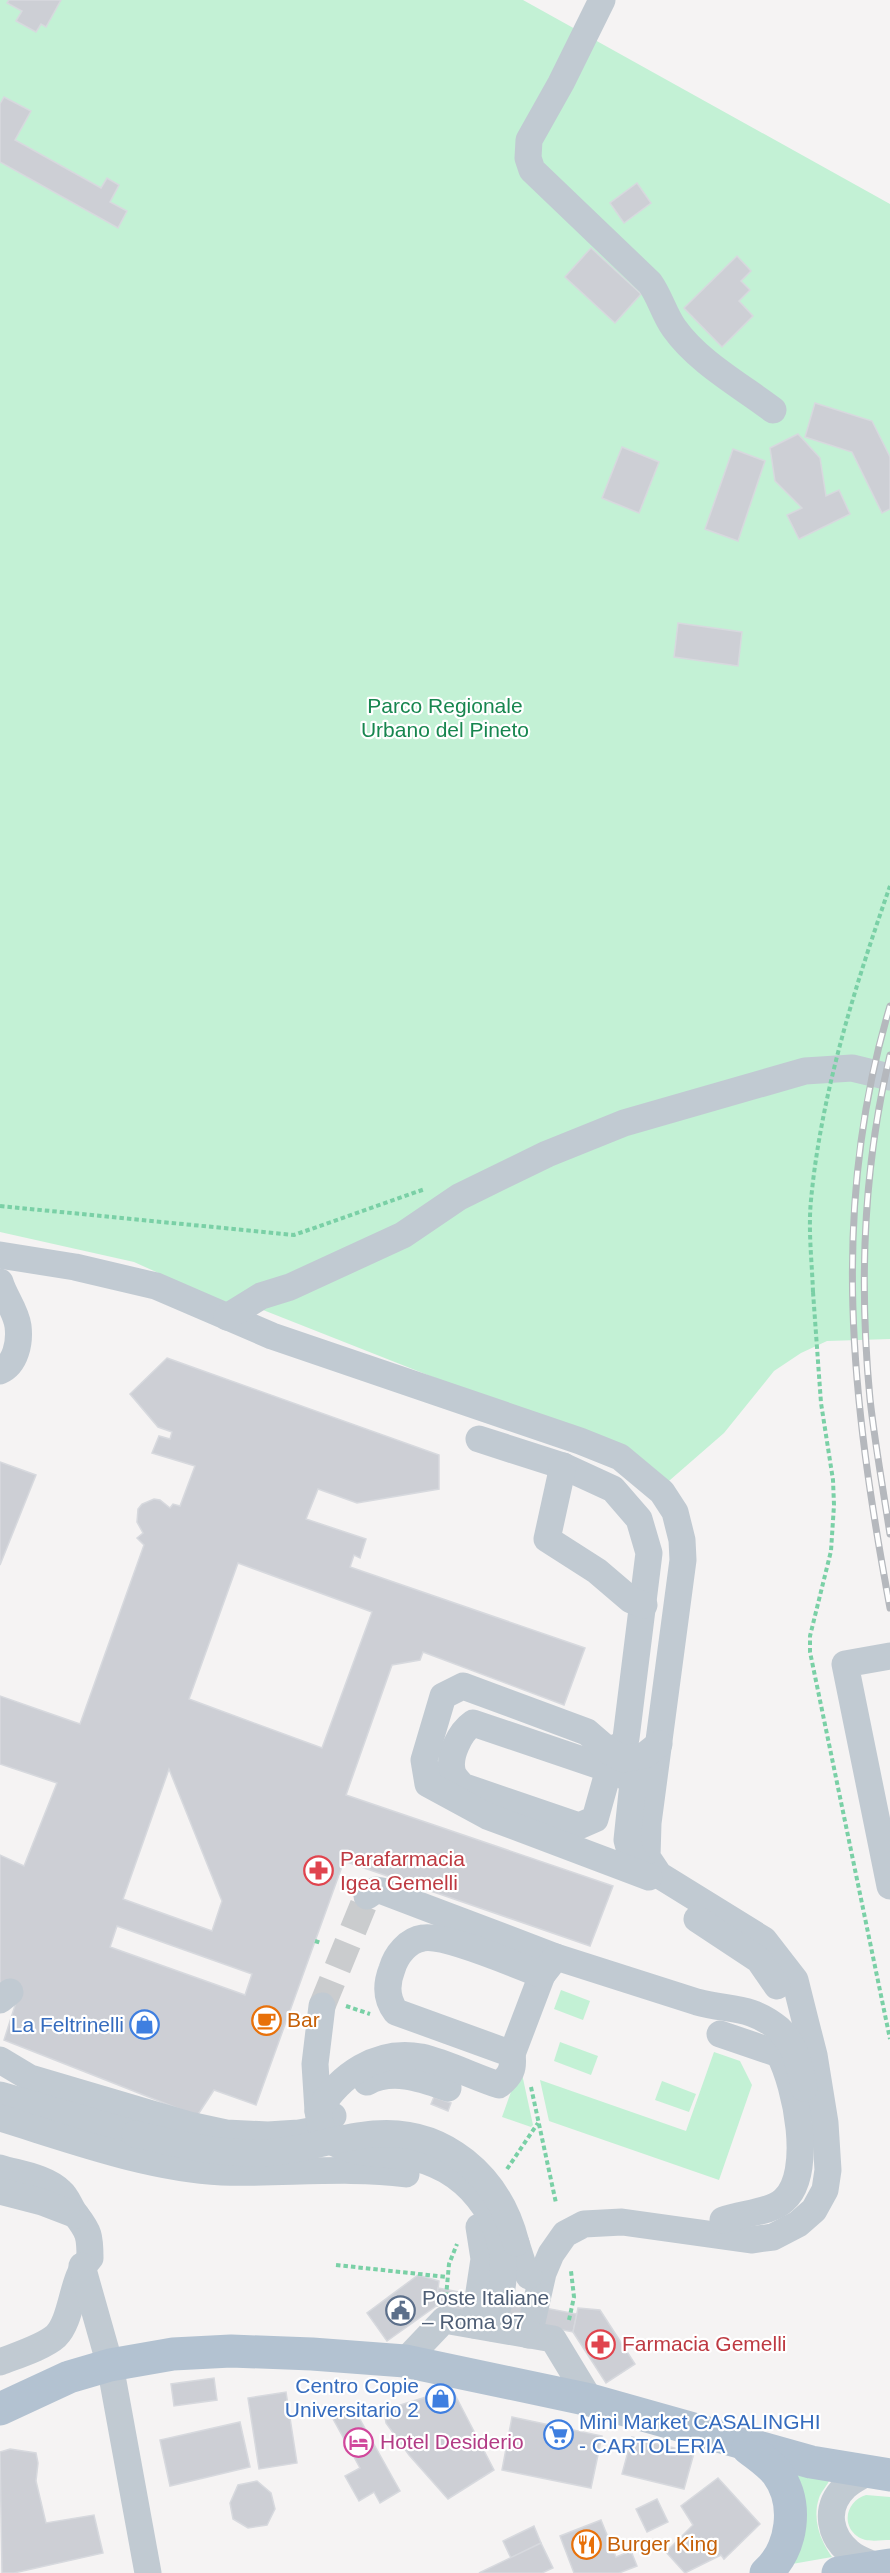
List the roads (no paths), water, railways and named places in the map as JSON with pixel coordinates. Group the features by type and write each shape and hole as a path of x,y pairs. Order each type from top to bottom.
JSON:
{"main road":[{"path":"0,2409 69,2377 110,2365 173,2354 231,2351 312,2354 405,2361 590,2400 743,2445 811,2462 879,2474"},
{"path":"743,2445 771,2465 781,2479 787,2496 790,2522 788,2539 778,2560 766,2573"},
{"path":"838,2573 884,2566"}],"street":[{"path":"603,0 529,140 529,164 532,170 650,283 658,293 672,325 690,347 773,410"},
{"path":"227,1317 261,1296 290,1287 403,1235 459,1197 547,1155 624,1123 805,1071 852,1068 890,1077"},
{"path":"0,1255 121,1276 156,1286 272,1336 580,1441 620,1457 662,1492 675,1512 683,1560 659,1744 644,1777 627,1840 631,1856 764,1940 795,1980 814,2055 825,2123 828,2170 825,2190 814,2210 798,2224 772,2237 751,2240 622,2223 584,2224 560,2239 525,2276 503,2330"},
{"path":"0,1282 18,1325 17,1353 0,1371"},
{"path":"272,1336 270,1316 290,1287"},
{"path":"479,1439 562,1466 613,1489 639,1519 649,1553 626,1738 609,1760 595,1819 579,1826 462,1786 453,1773 453,1757 464,1730 473,1723 609,1760 645,1755 659,1744"},
{"path":"562,1466 547,1539 597,1570 631,1600 644,1605"},
{"path":"890,1656 845,1664 890,1886"},
{"path":"644,1777 620,1772 586,1731 463,1686 443,1696 424,1760 428,1784 487,1816 648,1867"},
{"path":"503,2330 525,2276 549,2228 560,2218 578,2209 592,2206 624,2207 755,2223 782,2218 813,2186 817,2167 815,2142 798,2060 780,1992 759,1960 658,1893 648,1867"},
{"path":"367,1896 376,1890 382,1891 549,1966"},
{"path":"512,2054 396,2013 388,1999 387,1991 392,1966 408,1945 420,1938 430,1937 701,2003 731,2007 761,2016 781,2031 798,2060"},
{"path":"320,2120 330,2094 367,2063 393,2056 422,2057 500,2085 510,2076 513,2065 512,2054 549,1966"},
{"path":"322,2006 315,2064 320,2120 330,2140 352,2149 377,2155 406,2156 436,2164 463,2181 492,2216 499,2243 525,2276"},
{"path":"720,2034 779,2054 787,2068 801,2148 801,2169 795,2188 784,2201 774,2207 742,2213 723,2220"},
{"path":"0,2060 30,2078 189,2125 226,2133 268,2135 320,2120 369,2080 397,2074 448,2088"},
{"path":"0,2095 198,2149 243,2153 288,2151 373,2134 397,2134 421,2138 451,2150 481,2175 501,2203 516,2242 525,2276"},
{"path":"0,2118 167,2165 221,2172 394,2173 435,2180 452,2190 468,2206 480,2229 484,2259 503,2330"},
{"path":"0,2168 52,2185 65,2197 85,2225 90,2244 90,2258 82,2266 58,2333 53,2338 0,2362"},
{"path":"0,2191 42,2202 76,2215"},
{"path":"82,2266 110,2365 148,2573"},
{"path":"405,2361 444,2320 553,2339 590,2400"},
{"path":"879,2474 841,2492 832,2507 830,2523 840,2543 853,2556 884,2566"}],"tunnel":[{"path":"322,2006 367,1896"}],"railway":[{"path":"890,1006 871,1082 859,1157 853,1232 853,1307 857,1381 865,1456 890,1608"},
{"path":"890,1055 874,1140 864,1269 870,1399 890,1534"}],"place":[{"name":"Parafarmacia Igea Gemelli","path":"319,1871"},
{"name":"Bar","path":"266,2020"},
{"name":"La Feltrinelli","path":"145,2025"},
{"name":"Poste Italiane – Roma 97","path":"401,2310"},
{"name":"Farmacia Gemelli","path":"601,2344"},
{"name":"Centro Copie Universitario 2","path":"440,2398"},
{"name":"Mini Market CASALINGHI - CARTOLERIA","path":"558,2434"},
{"name":"Hotel Desiderio","path":"359,2442"},
{"name":"Burger King","path":"586,2544"}],"park label":[{"name":"Parco Regionale Urbano del Pineto","path":"445,718"}]}
